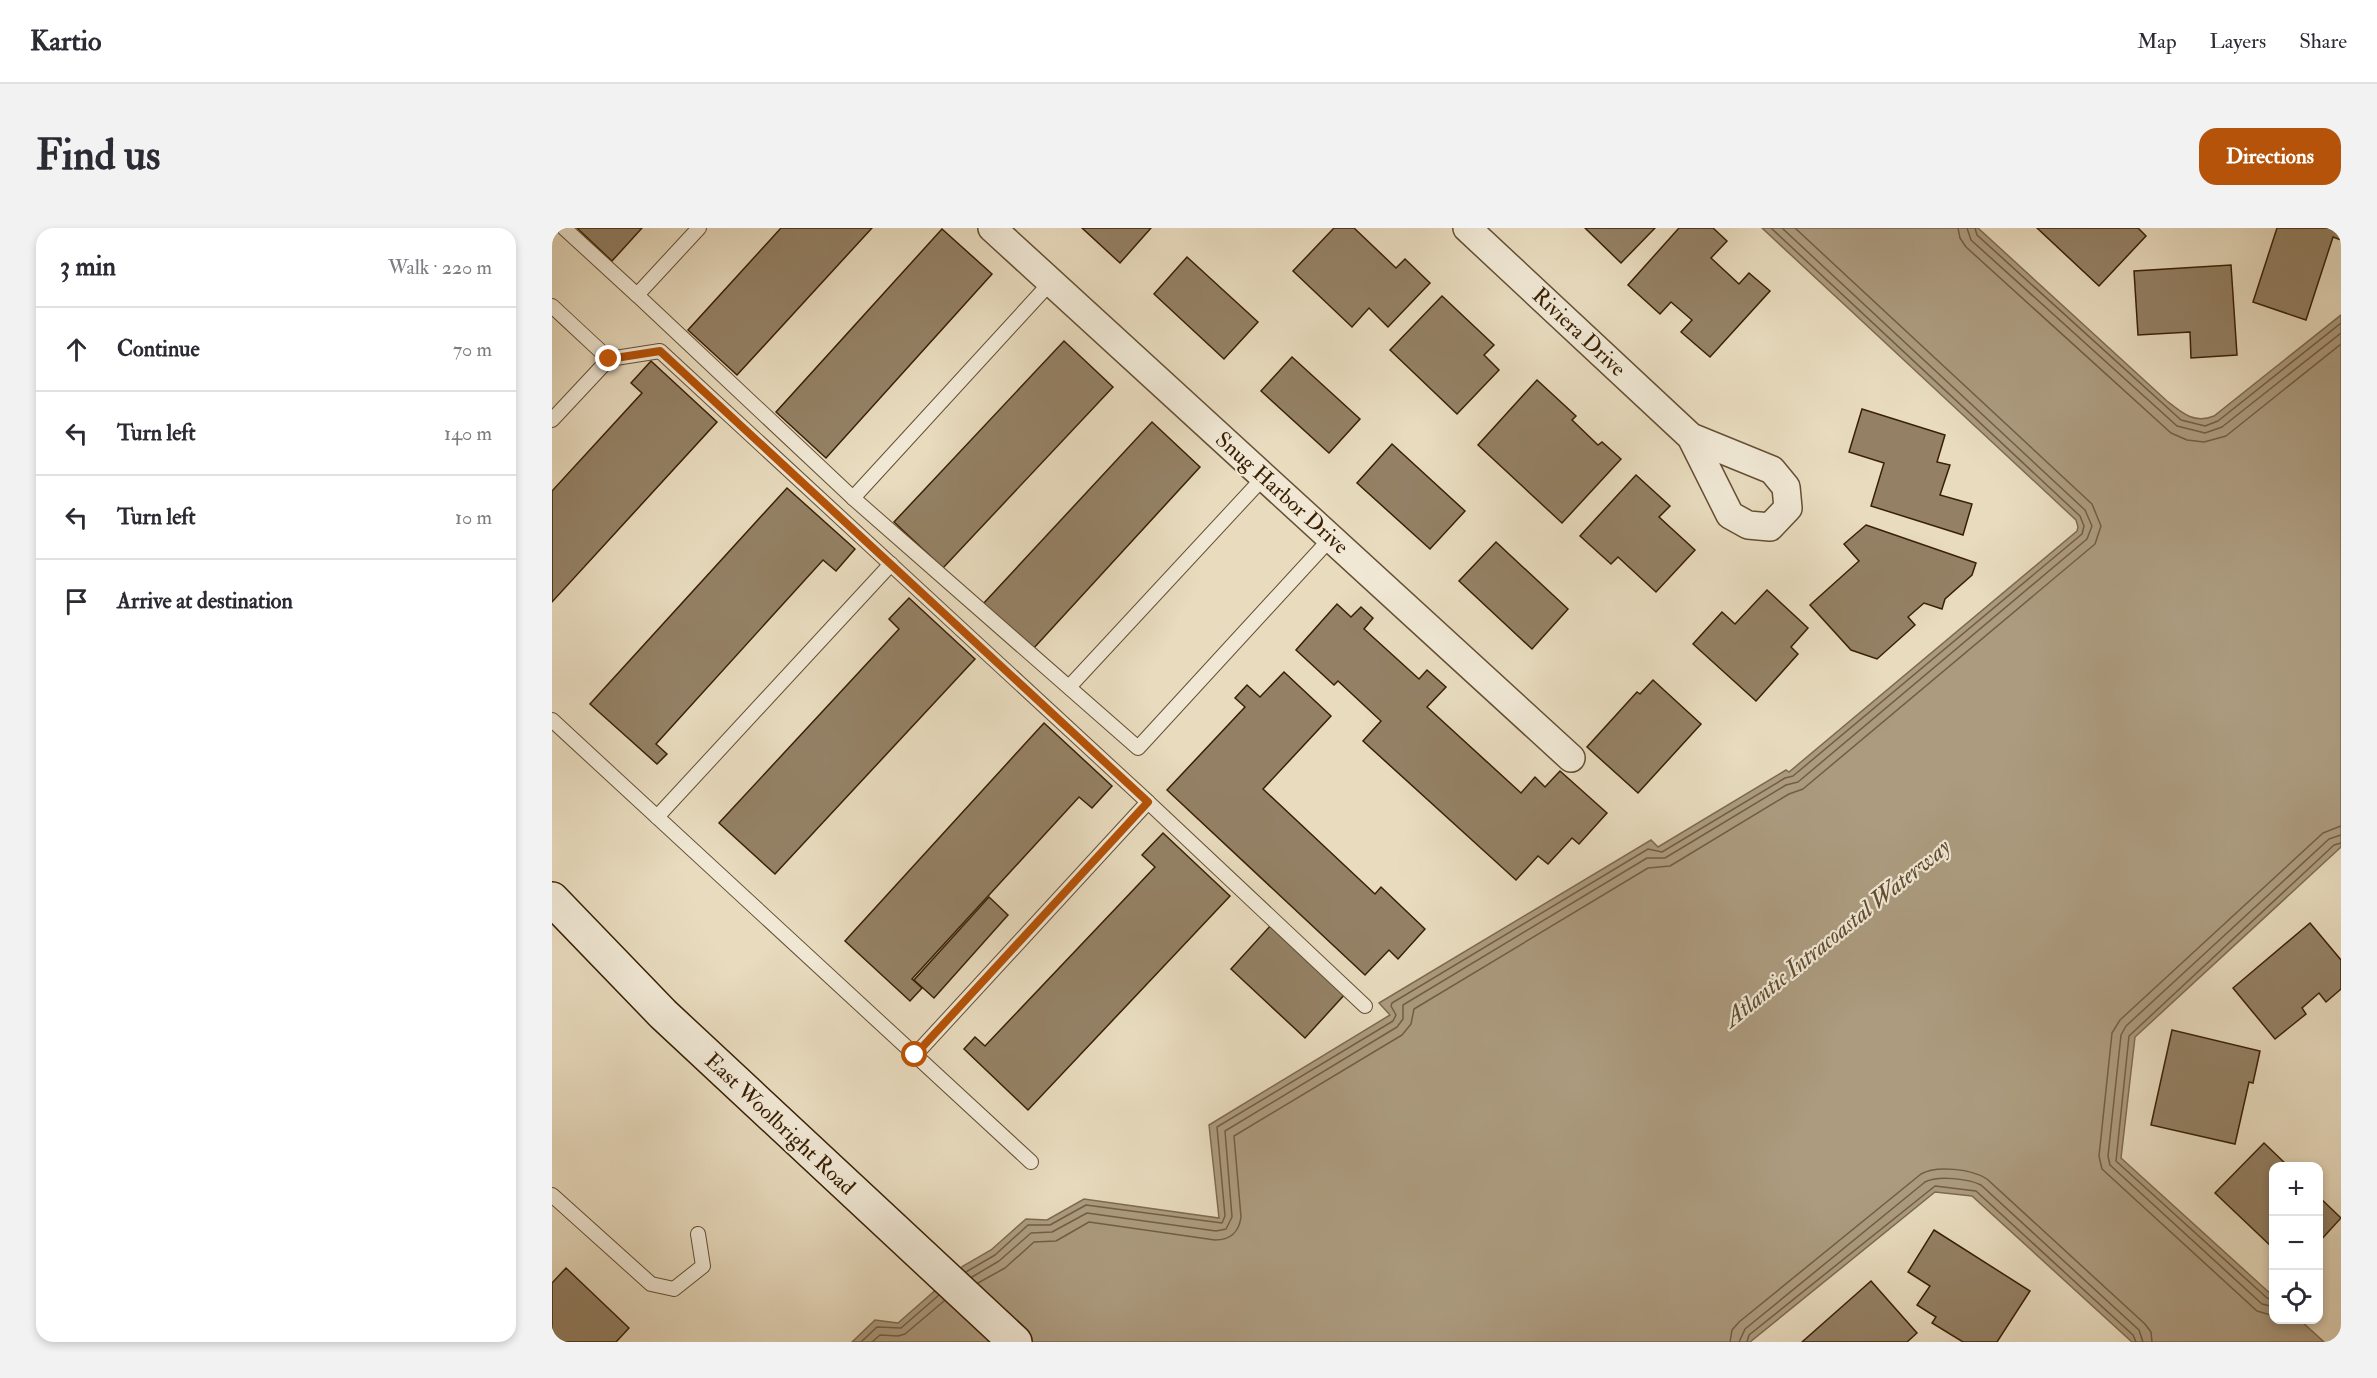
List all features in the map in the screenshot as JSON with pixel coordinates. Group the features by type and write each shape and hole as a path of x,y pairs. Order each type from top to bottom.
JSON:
{"main road":[{"name":"East Woolbright Road","path":"552,899 663,1014 1015,1342"}],"street":[{"name":"Snug Harbor Drive","path":"992,228 1571,758"},
{"name":"Riviera Drive","path":"1467,228 1691,437"}],"lane":[{"path":"564,228 853,498 1138,748 1331,538"},
{"path":"637,295 699,228"},
{"path":"853,498 1051,282"},
{"path":"552,306 609,359"},
{"path":"552,420 609,359 660,351 1365,1006"},
{"path":"1070,686 1264,477"},
{"path":"657,817 891,564"},
{"path":"552,720 1031,1162"},
{"path":"915,1055 1148,802"},
{"path":"552,1195 651,1284 674,1289 702,1266 698,1234"}],"water":[{"name":"Atlantic Intracoastal Waterway","path":"1762,228 1978,228 2167,401 2183,413 2200,419 2214,416 2341,315 2341,847 2135,1037 2121,1158 2269,1292 2269,1324 2304,1324 2324,1342 2132,1342 1972,1196 1935,1192 1750,1342 852,1342 875,1320 898,1323 963,1266 991,1250 1026,1219 1047,1220 1084,1199 1219,1218 1209,1125 1390,1015 1379,1003 1651,840 1658,847 1786,770 1789,772 2077,531 2076,520"}],"building":[{"path":"577,228 642,228 612,261"},
{"path":"781,228 872,228 737,375 688,330"},
{"path":"1082,228 1151,228 1120,263"},
{"path":"1334,228 1354,228 1396,268 1405,259 1430,283 1388,327 1369,308 1352,327 1293,271"},
{"path":"1585,228 1655,228 1621,263"},
{"path":"1679,228 1713,228 1727,241 1711,258 1739,284 1749,273 1770,291 1710,357 1681,332 1692,320 1671,302 1660,314 1628,285"},
{"path":"2037,228 2138,228 2146,236 2099,286"},
{"path":"2277,228 2341,228 2341,240 2333,237 2306,320 2253,302"},
{"path":"942,229 992,274 826,458 776,412"},
{"path":"1187,257 1258,322 1224,359 1154,294"},
{"path":"2231,265 2237,355 2191,358 2190,332 2138,335 2134,271"},
{"path":"1442,296 1494,345 1484,355 1499,370 1457,414 1390,350"},
{"path":"1064,341 1113,387 943,568 894,522"},
{"path":"1292,357 1360,419 1329,453 1261,391"},
{"path":"651,361 717,422 552,602 552,491 642,393 631,383"},
{"path":"1537,380 1576,416 1572,420 1598,445 1602,442 1621,459 1562,523 1478,445"},
{"path":"1862,409 1945,435 1937,462 1950,465 1940,495 1972,504 1963,535 1871,506 1884,463 1849,452"},
{"path":"1152,422 1200,467 1033,649 983,604"},
{"path":"1392,444 1465,511 1430,549 1357,483"},
{"path":"1636,475 1670,506 1659,517 1695,550 1656,592 1618,557 1611,564 1580,536"},
{"path":"787,488 855,549 836,571 823,560 656,744 667,754 657,764 590,704"},
{"path":"1866,525 1976,563 1972,575 1945,599 1942,609 1924,603 1908,617 1915,625 1877,659 1851,650 1810,605 1859,561 1844,544"},
{"path":"1496,542 1568,609 1532,649 1459,581"},
{"path":"1767,590 1808,628 1791,647 1798,654 1756,701 1693,644 1722,612 1735,624"},
{"path":"909,598 975,659 775,874 719,823 899,629 889,619"},
{"path":"1337,604 1351,617 1361,607 1373,618 1364,629 1419,679 1427,670 1446,687 1427,707 1521,793 1535,777 1545,787 1560,771 1607,813 1579,844 1572,838 1548,864 1538,856 1516,880 1363,741 1381,721 1338,681 1334,685 1296,650"},
{"path":"1284,672 1331,716 1263,789 1375,894 1381,887 1425,929 1398,959 1389,950 1365,975 1167,790 1245,707 1235,698 1247,685 1260,697"},
{"path":"1653,680 1701,724 1638,793 1587,747 1637,692 1640,694"},
{"path":"1044,723 1112,786 1092,808 1079,797 912,979 922,988 910,1001 845,941"},
{"path":"1163,833 1230,896 1028,1110 964,1049 975,1037 985,1046 1155,867 1142,855"},
{"path":"989,897 1008,915 934,998 914,980"},
{"path":"2310,923 2341,960 2341,989 2326,1002 2319,993 2302,1008 2306,1014 2275,1039 2233,988"},
{"path":"1272,924 1346,993 1305,1038 1231,969"},
{"path":"2172,1030 2260,1051 2253,1083 2249,1082 2235,1144 2151,1125"},
{"path":"2264,1143 2284,1162 2269,1162 2269,1244 2215,1193"},
{"path":"2323,1201 2341,1218 2323,1238"},
{"path":"1934,1230 2030,1291 1997,1342 1963,1342 1932,1323 1936,1317 1917,1305 1930,1286 1908,1272"},
{"path":"566,1268 629,1328 616,1342 552,1342 552,1283"},
{"path":"1871,1281 1917,1333 1907,1342 1802,1342"}],"route":[{"path":"609,359 660,351 1148,802 915,1055"}]}
